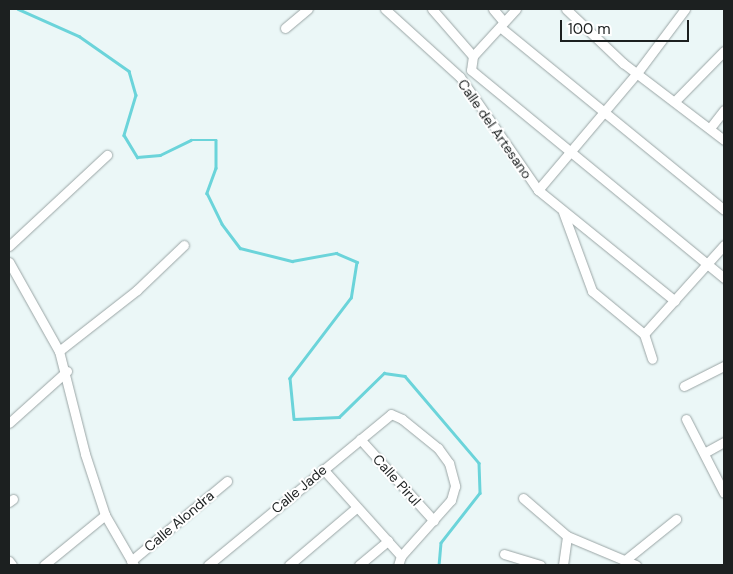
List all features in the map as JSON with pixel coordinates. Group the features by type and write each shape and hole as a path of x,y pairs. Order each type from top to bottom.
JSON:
{"street":[{"path":"285,28 308,9"},
{"name":"Calle del Artesano","path":"385,9 460,77 538,190 675,301"},
{"path":"432,9 473,56"},
{"path":"493,9 501,24 604,113 724,210"},
{"path":"516,9 473,56 469,65 474,74 724,278"},
{"path":"566,9 636,73 724,140"},
{"path":"538,190 604,113 685,9"},
{"path":"675,101 724,52"},
{"path":"710,128 724,110"},
{"path":"9,246 107,155"},
{"path":"562,211 592,290 644,334 652,359"},
{"path":"59,351 137,290 184,245"},
{"path":"644,334 724,245"},
{"path":"9,262 59,351 67,371 84,454 104,515 133,563"},
{"path":"684,386 724,366"},
{"path":"9,423 67,371"},
{"name":"Calle Jade","path":"208,565 390,414 402,419 438,448 449,463 455,486 451,500 434,521"},
{"path":"686,419 724,493"},
{"name":"Calle Pirul","path":"360,438 434,521"},
{"path":"704,453 724,442"},
{"path":"323,469 401,556"},
{"name":"Calle Alondra","path":"133,563 227,481"},
{"path":"524,498 567,536 636,565"},
{"path":"289,565 356,508"},
{"path":"51,563 104,515"},
{"path":"624,561 676,519"},
{"path":"398,565 401,556 434,521"},
{"path":"563,565 567,536"},
{"path":"359,565 388,541"},
{"path":"504,554 540,565"},
{"path":"9,561 12,565"}],"waterway":[{"path":"18,9 79,36 129,71 136,95 124,135 137,157 160,155 191,140 216,140 216,168 207,193 222,224 240,248 292,261 336,253 357,262 351,298 290,378 294,419 339,417 384,373 405,376 479,463 480,493 441,543 439,565"}]}
